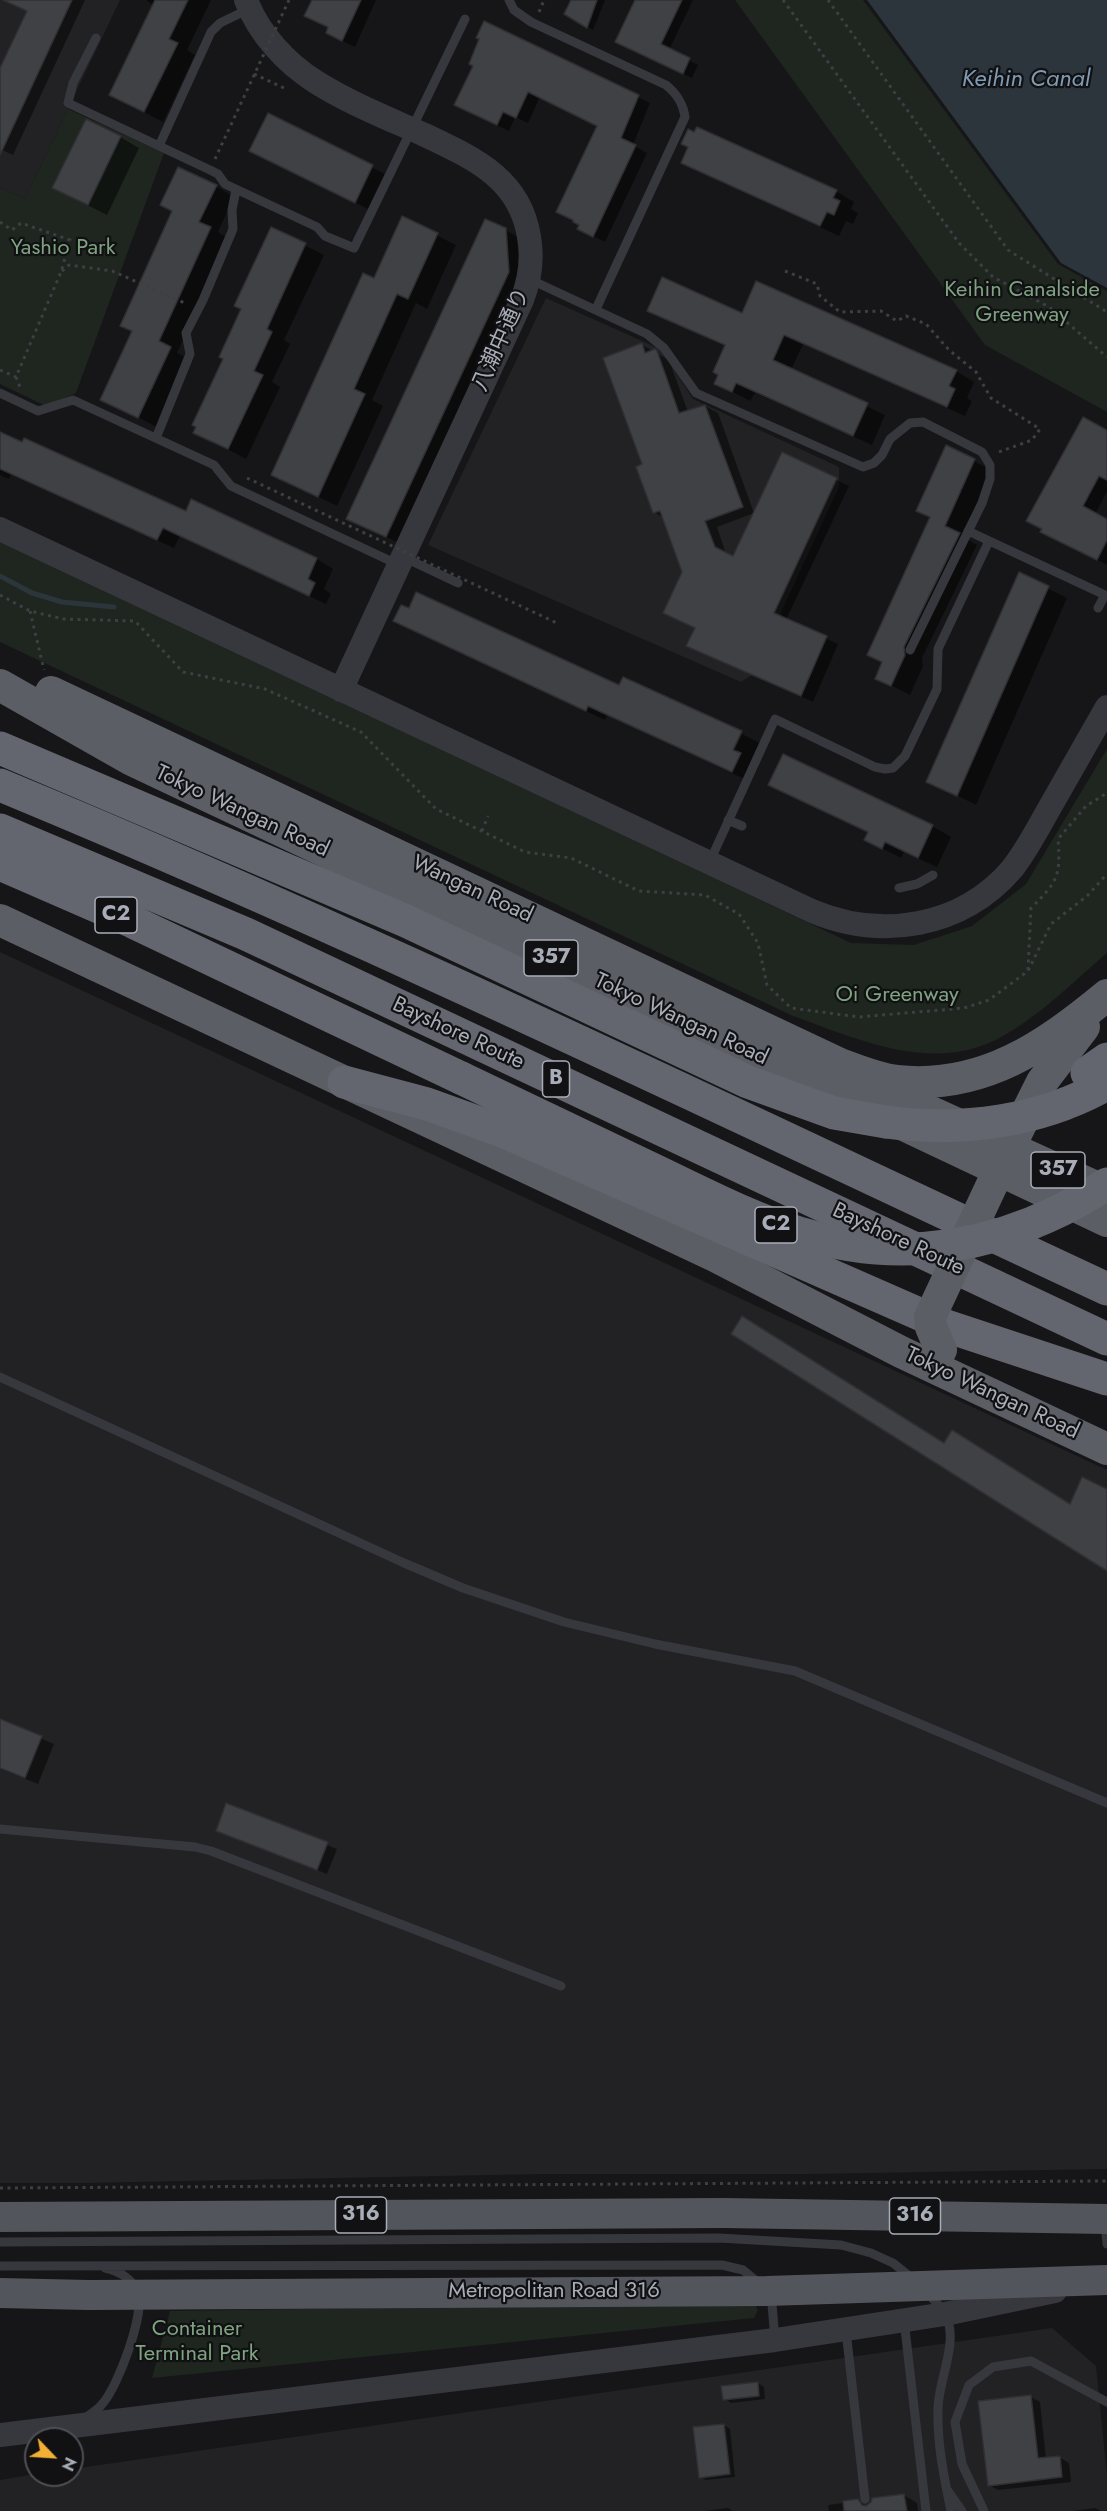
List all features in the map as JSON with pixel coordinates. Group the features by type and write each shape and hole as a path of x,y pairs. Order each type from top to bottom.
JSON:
{"highway":[{"name":"Wangan Road","path":"0,669 840,1064 871,1076 897,1081 924,1082 981,1074 1040,1045 1066,1028 1107,995"},
{"name":"Tokyo Wangan Road","path":"0,685 132,760 1107,1221"},
{"path":"0,748 406,921 778,1095 834,1113 933,1127 990,1123 1043,1111 1069,1102 1107,1084"},
{"name":"Bayshore Route","path":"0,785 423,969 1107,1289"},
{"name":"Bayshore Route","path":"0,830 246,934 1107,1339"},
{"name":"C2","path":"0,864 230,968 732,1207 798,1233 830,1242 899,1250 962,1244 1026,1227 1107,1184"},
{"path":"0,888 103,928 230,968"},
{"name":"Tokyo Wangan Road","path":"0,920 715,1256 901,1352 1107,1449"},
{"path":"1107,1002 1088,1021 1042,1082 930,1317 931,1327 941,1350 950,1360 1096,1428 1107,1436"},
{"path":"886,1122 942,1119 1000,1110 1064,1086 1107,1059"},
{"name":"357","path":"840,1064 868,1083 1006,1154 1107,1192"},
{"path":"344,1082 427,1104 502,1131 949,1327 1107,1379"}],"main road":[{"name":"316","path":"0,2217 723,2213 1106,2227"},
{"name":"Metropolitan Road 316","path":"0,2293 139,2295 767,2291 1107,2280"}],"street":[{"name":"八潮中通り","path":"248,5 274,46 304,74 331,91 476,160 494,172 510,191 522,211 529,232 531,259 529,279 522,300 341,690"},
{"path":"0,529 709,863 837,921 865,926 892,927 918,924 943,917 981,897 1013,868 1107,707"},
{"path":"0,2434 775,2340 945,2314 1107,2280"}],"lane":[{"path":"509,0 514,10 531,22 666,85 680,100 684,110 685,117 596,309"},
{"path":"159,146 211,32 248,5"},
{"path":"96,38 73,83 68,103 218,174 225,184 236,190 317,227 325,236 354,248 465,19"},
{"path":"156,438 190,354 186,333 201,306 232,229 232,210 236,190"},
{"path":"529,279 596,309 654,339 664,348 696,393 863,467 874,463 882,455 890,439 910,423 923,423 982,452 990,465 990,479 968,531 910,650"},
{"path":"0,393 38,411 73,400 214,465 231,486 401,561 458,583"},
{"path":"968,531 1106,595 1098,608"},
{"path":"709,863 775,719 885,770 893,768 905,756 937,689 938,649 989,541"},
{"path":"728,820 742,826"},
{"path":"899,888 917,884 933,875"},
{"path":"0,1377 394,1559 463,1588 545,1616 610,1634 795,1671 1107,1803"},
{"path":"0,1829 195,1847 211,1851 561,1986"},
{"path":"0,2242 719,2238 841,2245 871,2253 893,2263 921,2286 945,2314 950,2331 951,2349 939,2387 938,2411 942,2470 951,2511"},
{"path":"75,2426 103,2404 122,2372 138,2312 139,2295 133,2283 111,2269 88,2265"},
{"path":"0,2266 722,2265 743,2270 754,2277 767,2291 772,2304 775,2340"},
{"path":"904,2320 926,2511"},
{"path":"846,2329 865,2499"},
{"path":"984,2511 962,2464 955,2422 969,2385 993,2367 1031,2361 1107,2402"},
{"path":"946,2490 962,2511"}],"path":[{"path":"214,159 289,0"},
{"path":"783,0 959,243 993,277 1033,301 1049,307 1107,357"},
{"path":"828,0 1008,250 1107,312"},
{"path":"254,74 290,91"},
{"path":"0,222 12,230 21,224 70,240 61,272 16,377 0,370"},
{"path":"61,272 69,265 112,271 189,305 201,306"},
{"path":"785,271 817,284 820,296 840,312 881,311 897,321 906,316 926,324 949,350 976,372 991,398 1040,429 1032,440 985,457"},
{"path":"247,478 559,624"},
{"path":"0,595 30,611 63,619 135,621 183,672 266,688 360,732 436,809 525,852 571,858 639,891 705,895 739,914 758,943 767,985 791,1008 859,1017 964,1008 989,1000 1028,971 1051,924 1087,896 1107,874"},
{"path":"30,611 44,670"},
{"path":"1028,971 1031,908 1053,886 1060,862 1058,839 1086,806 1107,793"},
{"path":"482,831 488,816"},
{"path":"0,2188 1107,2181"}],"shaded area":[{"path":"0,0 120,0 25,199 0,188"},
{"path":"546,298 660,349 693,399 839,467 839,487 752,675 741,682 428,545"},
{"path":"0,952 1107,1470 1107,2169 808,2174 540,2174 0,2183"},
{"path":"1052,2328 1096,2366 1107,2476 1107,2511 0,2511 0,2480 24,2476 24,2487 84,2487 84,2467"}],"green space":[{"name":"Keihin Canalside Greenway","path":"735,0 863,0 1058,264 1107,291 1107,412 985,345"},
{"name":"Yashio Park","path":"68,109 164,153 76,393 46,406 0,384 0,188 25,199"},
{"name":"Oi Greenway","path":"0,540 851,943 914,945 972,926 1026,884 1107,749 1107,953 1044,1008 1017,1028 977,1047 951,1053 898,1050 845,1035 793,1016 0,642"},
{"name":"Container Terminal Park","path":"753,2302 758,2310 754,2318 152,2378 170,2311"}],"water":[{"name":"Keihin Canal","path":"867,0 1107,0 1107,288 1061,263"}],"building":[{"path":"3,0 72,0 0,155 0,68 27,11"},
{"path":"155,0 188,0 169,39 178,43 144,112 109,95"},
{"path":"312,0 361,0 342,41 326,33 328,27 304,16"},
{"path":"571,0 597,0 587,28 564,14"},
{"path":"635,0 682,0 661,44 690,58 683,74 615,42"},
{"path":"484,21 639,95 621,138 636,145 593,237 577,229 579,225 573,220 556,212 597,126 528,92 516,118 503,112 497,125 454,105 473,66 469,64 479,39 476,38"},
{"path":"268,113 373,165 355,203 249,151"},
{"path":"86,119 121,136 88,205 52,188"},
{"path":"697,127 837,190 833,198 840,201 834,215 827,212 820,226 681,163 688,147 681,144 688,129 694,132"},
{"path":"178,167 217,185 199,222 211,227 159,341 171,347 138,418 100,400 132,331 120,326 172,211 160,205"},
{"path":"402,216 438,233 408,299 397,294 354,389 365,394 318,497 271,475 363,273 374,278"},
{"path":"485,219 506,228 509,272 386,537 346,519"},
{"path":"271,227 306,243 267,329 272,332 254,371 263,375 228,449 193,433 196,427 192,425 223,359 219,357 241,309 234,306"},
{"path":"662,277 742,313 756,281 957,370 949,386 955,389 947,407 784,335 773,360 868,403 853,436 736,383 732,392 714,384 718,375 713,372 725,345 647,311"},
{"path":"642,343 645,353 655,349 657,351 679,413 705,405 743,507 705,521 715,547 733,556 782,452 837,478 774,613 827,636 801,696 686,646 695,628 663,613 682,572 660,511 653,513 636,467 642,464 603,358"},
{"path":"1083,417 1107,430 1107,480 1099,476 1083,506 1107,519 1107,540 1097,560 1040,532 1042,529 1026,521"},
{"path":"0,432 22,442 24,438 186,511 191,499 317,558 308,579 315,583 309,596 163,528 157,540 0,469"},
{"path":"946,445 975,459 945,526 960,533 904,647 905,655 891,686 875,679 882,662 867,655 930,517 916,511"},
{"path":"1019,572 1049,586 957,796 926,782"},
{"path":"416,592 619,685 623,677 742,731 733,750 741,753 732,772 588,706 586,711 393,621 401,605 409,608"},
{"path":"783,754 933,825 918,858 885,842 882,849 864,840 868,832 768,785"},
{"path":"742,1316 944,1443 952,1430 1070,1504 1082,1477 1107,1489 1107,1571 731,1334"},
{"path":"0,1719 42,1736 25,1778 0,1768"},
{"path":"226,1803 328,1842 317,1870 216,1831"},
{"path":"758,2382 759,2396 723,2400 721,2386"},
{"path":"1031,2395 1038,2458 1060,2456 1062,2477 988,2486 978,2401"},
{"path":"724,2424 730,2474 699,2478 693,2427"},
{"path":"904,2494 907,2511 844,2511 843,2501 858,2499 862,2505 866,2506 872,2498"}],"waterway":[{"path":"0,576 32,593 62,602 114,607"}]}
